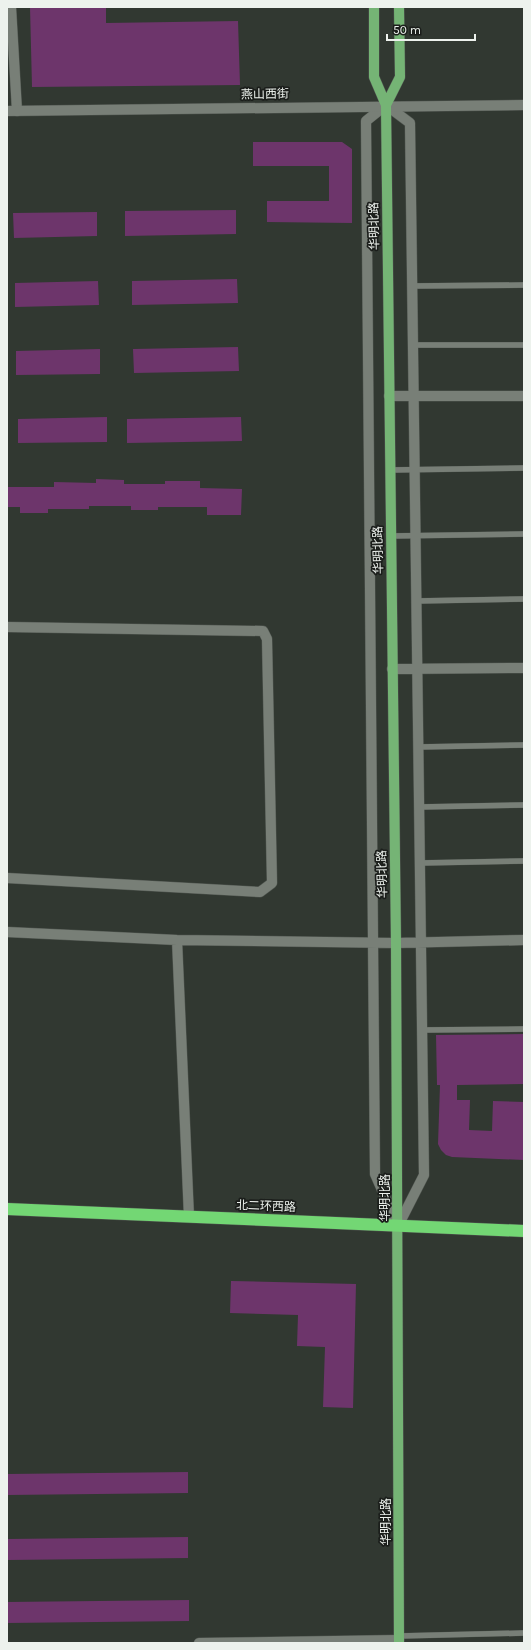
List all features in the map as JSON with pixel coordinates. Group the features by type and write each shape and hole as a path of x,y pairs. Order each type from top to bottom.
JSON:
{"highway":[{"name":"北二环西路","path":"7,1209 524,1231"}],"main road":[{"name":"华明北路","path":"374,7 374,77 386,105 396,944 399,1640"},
{"name":"华明北路","path":"386,105 400,77 399,7"}],"street":[{"path":"11,7 12,111"},
{"path":"386,105 410,123 424,1175 398,1226 375,1174 366,121 386,105"},
{"name":"燕山西街","path":"12,111 386,105 524,105"},
{"path":"389,396 524,396"},
{"path":"7,627 263,631 267,639 272,883 260,892 7,878"},
{"path":"392,669 524,668"},
{"path":"7,932 177,940 396,944 524,940"},
{"path":"177,940 189,1217"},
{"path":"199,1643 399,1640"}],"lane":[{"path":"412,286 524,285"},
{"path":"413,345 524,345"},
{"path":"390,470 524,468"},
{"path":"390,536 524,534"},
{"path":"416,601 524,599"},
{"path":"418,747 524,745"},
{"path":"419,807 524,805"},
{"path":"420,863 524,861"},
{"path":"422,1030 524,1029"},
{"path":"399,1640 524,1633"}],"building":[{"path":"30,7 106,7 106,23 238,21 240,85 32,87"},
{"path":"253,142 342,142 352,149 352,223 267,222 267,201 329,201 329,166 253,166"},
{"path":"236,210 236,234 125,236 125,211"},
{"path":"97,212 97,236 14,238 13,213"},
{"path":"237,279 238,303 132,305 132,281"},
{"path":"98,281 99,305 15,307 15,283"},
{"path":"238,347 239,371 134,373 133,349"},
{"path":"100,349 100,374 16,375 16,351"},
{"path":"107,417 107,442 18,443 18,419"},
{"path":"241,417 242,441 127,443 127,419"},
{"path":"96,479 124,480 124,484 165,484 165,481 200,481 200,488 242,489 241,515 207,515 207,507 158,507 158,510 131,510 131,506 89,506 89,509 48,509 48,513 20,513 20,507 7,507 7,487 54,487 54,482 96,483"},
{"path":"524,1034 524,1084 457,1085 457,1100 470,1100 469,1130 492,1131 493,1101 524,1102 524,1160 452,1157 446,1155 438,1144 440,1085 437,1085 436,1035"},
{"path":"231,1281 356,1284 353,1408 323,1407 325,1347 297,1346 298,1315 230,1313"},
{"path":"188,1472 188,1493 7,1495 7,1474"},
{"path":"188,1537 188,1558 7,1560 7,1539"},
{"path":"189,1600 189,1621 7,1623 7,1602"}]}
